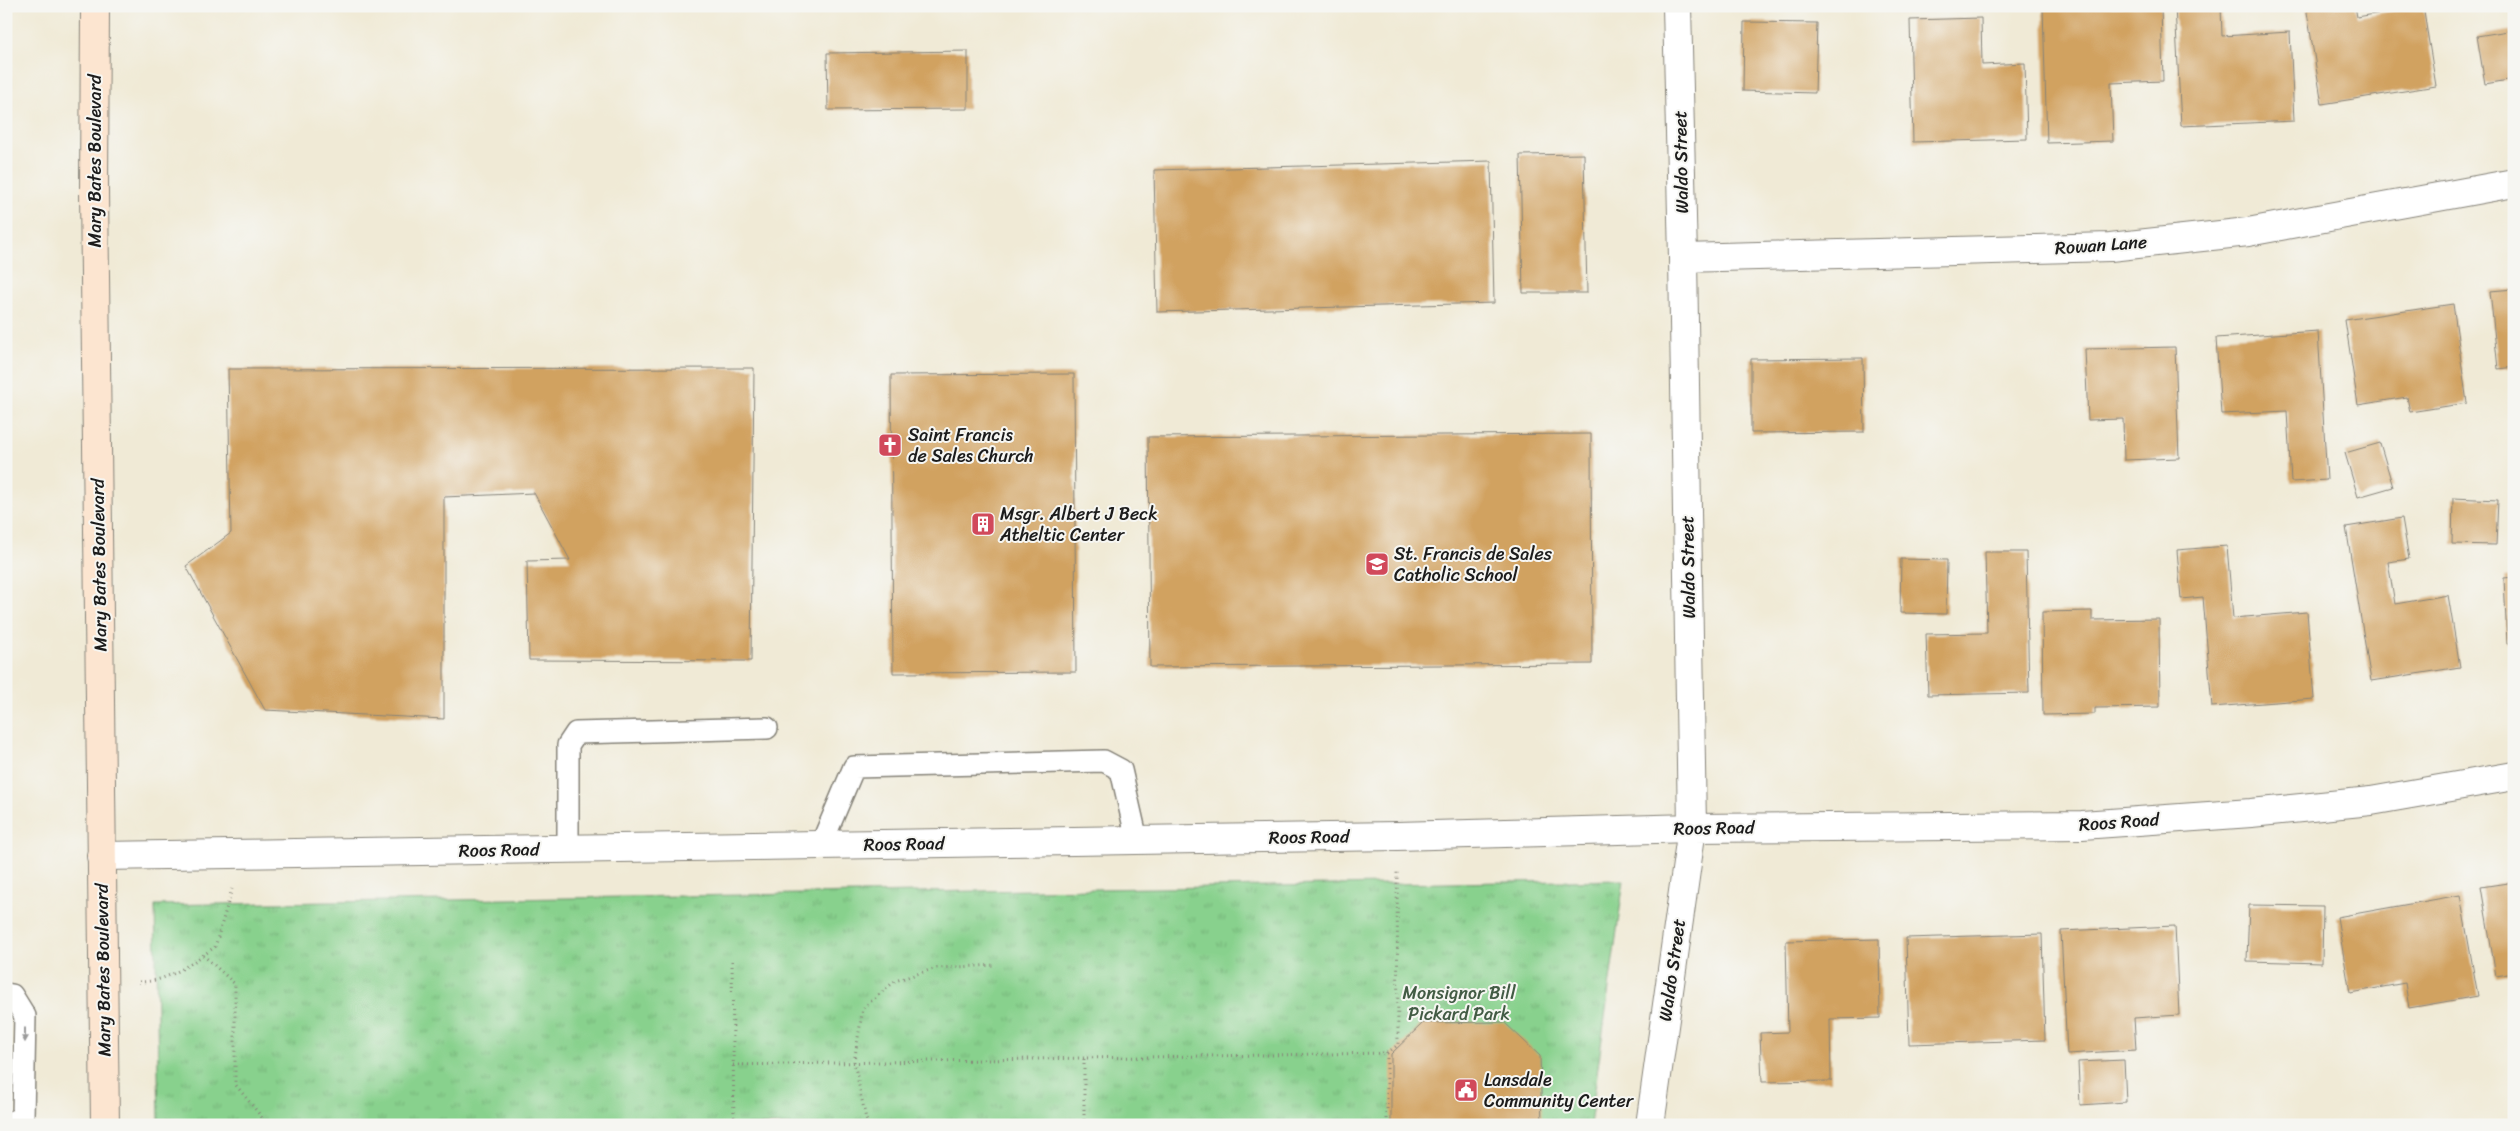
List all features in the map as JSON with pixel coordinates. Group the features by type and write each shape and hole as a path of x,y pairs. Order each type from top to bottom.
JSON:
{"street":[{"name":"Mary Bates Boulevard","path":"95,6 94,191 105,1125"},
{"name":"Waldo Street","path":"1650,1125 1692,828 1677,6"},
{"name":"Rowan Lane","path":"1683,258 2110,247 2248,232 2514,183"},
{"name":"Roos Road","path":"101,856 1397,836 1692,828 2082,825 2251,813 2370,801 2514,776"}],"lane":[{"path":"568,848 568,745 576,733 766,728"},
{"path":"821,845 854,767 1104,761 1121,770 1137,840"},
{"path":"6,994 12,995 25,1016 23,1116 6,1124"}],"path":[{"path":"734,1065 1387,1053 1398,1045 1397,836"},
{"path":"103,982 149,982 171,976 215,947 227,908 239,854"},
{"path":"203,955 235,984 235,1084 268,1125"},
{"path":"732,961 734,1125"},
{"path":"869,1125 866,1119 854,1062 863,1008 895,981 936,968 995,965"},
{"path":"1387,1053 1387,1125"},
{"path":"1084,1058 1084,1125"}],"green space":[{"name":"Monsignor Bill Pickard Park","path":"1624,880 1590,1125 159,1125 155,905"}],"building":[{"path":"826,6 964,6 964,8 826,10"},
{"path":"2161,6 2163,81 2111,83 2113,141 2047,143 2043,8"},
{"path":"2175,6 2221,6 2222,36 2290,32 2294,121 2181,126"},
{"path":"2306,6 2355,6 2357,17 2423,6 2436,86 2322,104"},
{"path":"1981,18 1982,65 2025,63 2027,139 1913,142 1910,20"},
{"path":"1744,22 1817,23 1815,93 1743,91"},
{"path":"2514,30 2514,79 2485,84 2477,36"},
{"path":"968,51 968,109 828,110 827,53"},
{"path":"1584,154 1587,293 1523,293 1520,155"},
{"path":"1491,161 1494,303 1157,312 1154,170"},
{"path":"2514,289 2514,367 2498,369 2490,291"},
{"path":"2453,304 2467,403 2410,412 2407,397 2358,405 2345,320"},
{"path":"2318,331 2327,480 2291,482 2287,411 2221,414 2216,338"},
{"path":"2175,347 2179,458 2124,460 2123,419 2088,420 2085,349"},
{"path":"1863,358 1864,432 1751,433 1751,359"},
{"path":"754,368 751,661 529,660 527,561 570,560 534,493 444,497 444,719 265,710 186,566 231,533 228,369"},
{"name":"Msgr. Albert J Beck Atheltic Center","path":"1074,374 1076,672 893,673 891,375"},
{"path":"1591,434 1592,664 1150,667 1148,437"},
{"path":"2380,443 2393,487 2358,497 2345,453"},
{"path":"2453,498 2498,500 2496,545 2452,544"},
{"path":"2402,518 2409,559 2388,562 2395,604 2448,595 2460,667 2371,681 2346,527"},
{"path":"2227,546 2233,618 2307,612 2314,699 2212,707 2203,597 2181,599 2177,550"},
{"path":"1985,552 2026,552 2029,693 1928,695 1926,634 1987,633"},
{"path":"1901,559 1947,560 1946,614 1900,613"},
{"path":"2514,577 2514,642 2507,643 2504,578"},
{"path":"2092,611 2092,620 2159,619 2160,707 2095,708 2095,714 2043,715 2042,612"},
{"path":"2514,882 2514,973 2496,976 2481,887"},
{"path":"2460,895 2478,996 2409,1008 2405,983 2350,993 2337,917"},
{"path":"2249,905 2323,906 2322,963 2247,961"},
{"path":"2175,926 2179,1015 2134,1018 2136,1050 2067,1054 2061,931"},
{"path":"2042,934 2045,1040 1909,1044 1906,938"},
{"path":"1879,939 1880,1018 1830,1019 1831,1081 1762,1082 1760,1033 1788,1032 1786,941"},
{"name":"Lansdale Community Center","path":"1504,1022 1540,1056 1542,1125 1391,1125 1391,1054 1423,1023"},
{"path":"2124,1060 2126,1102 2080,1105 2078,1062"}],"place":[{"name":"Saint Francis de Sales Church","path":"890,445"},
{"name":"Msgr. Albert J Beck Atheltic Center","path":"983,524"},
{"name":"St. Francis de Sales Catholic School","path":"1377,564"},
{"name":"Lansdale Community Center","path":"1466,1090"}]}
